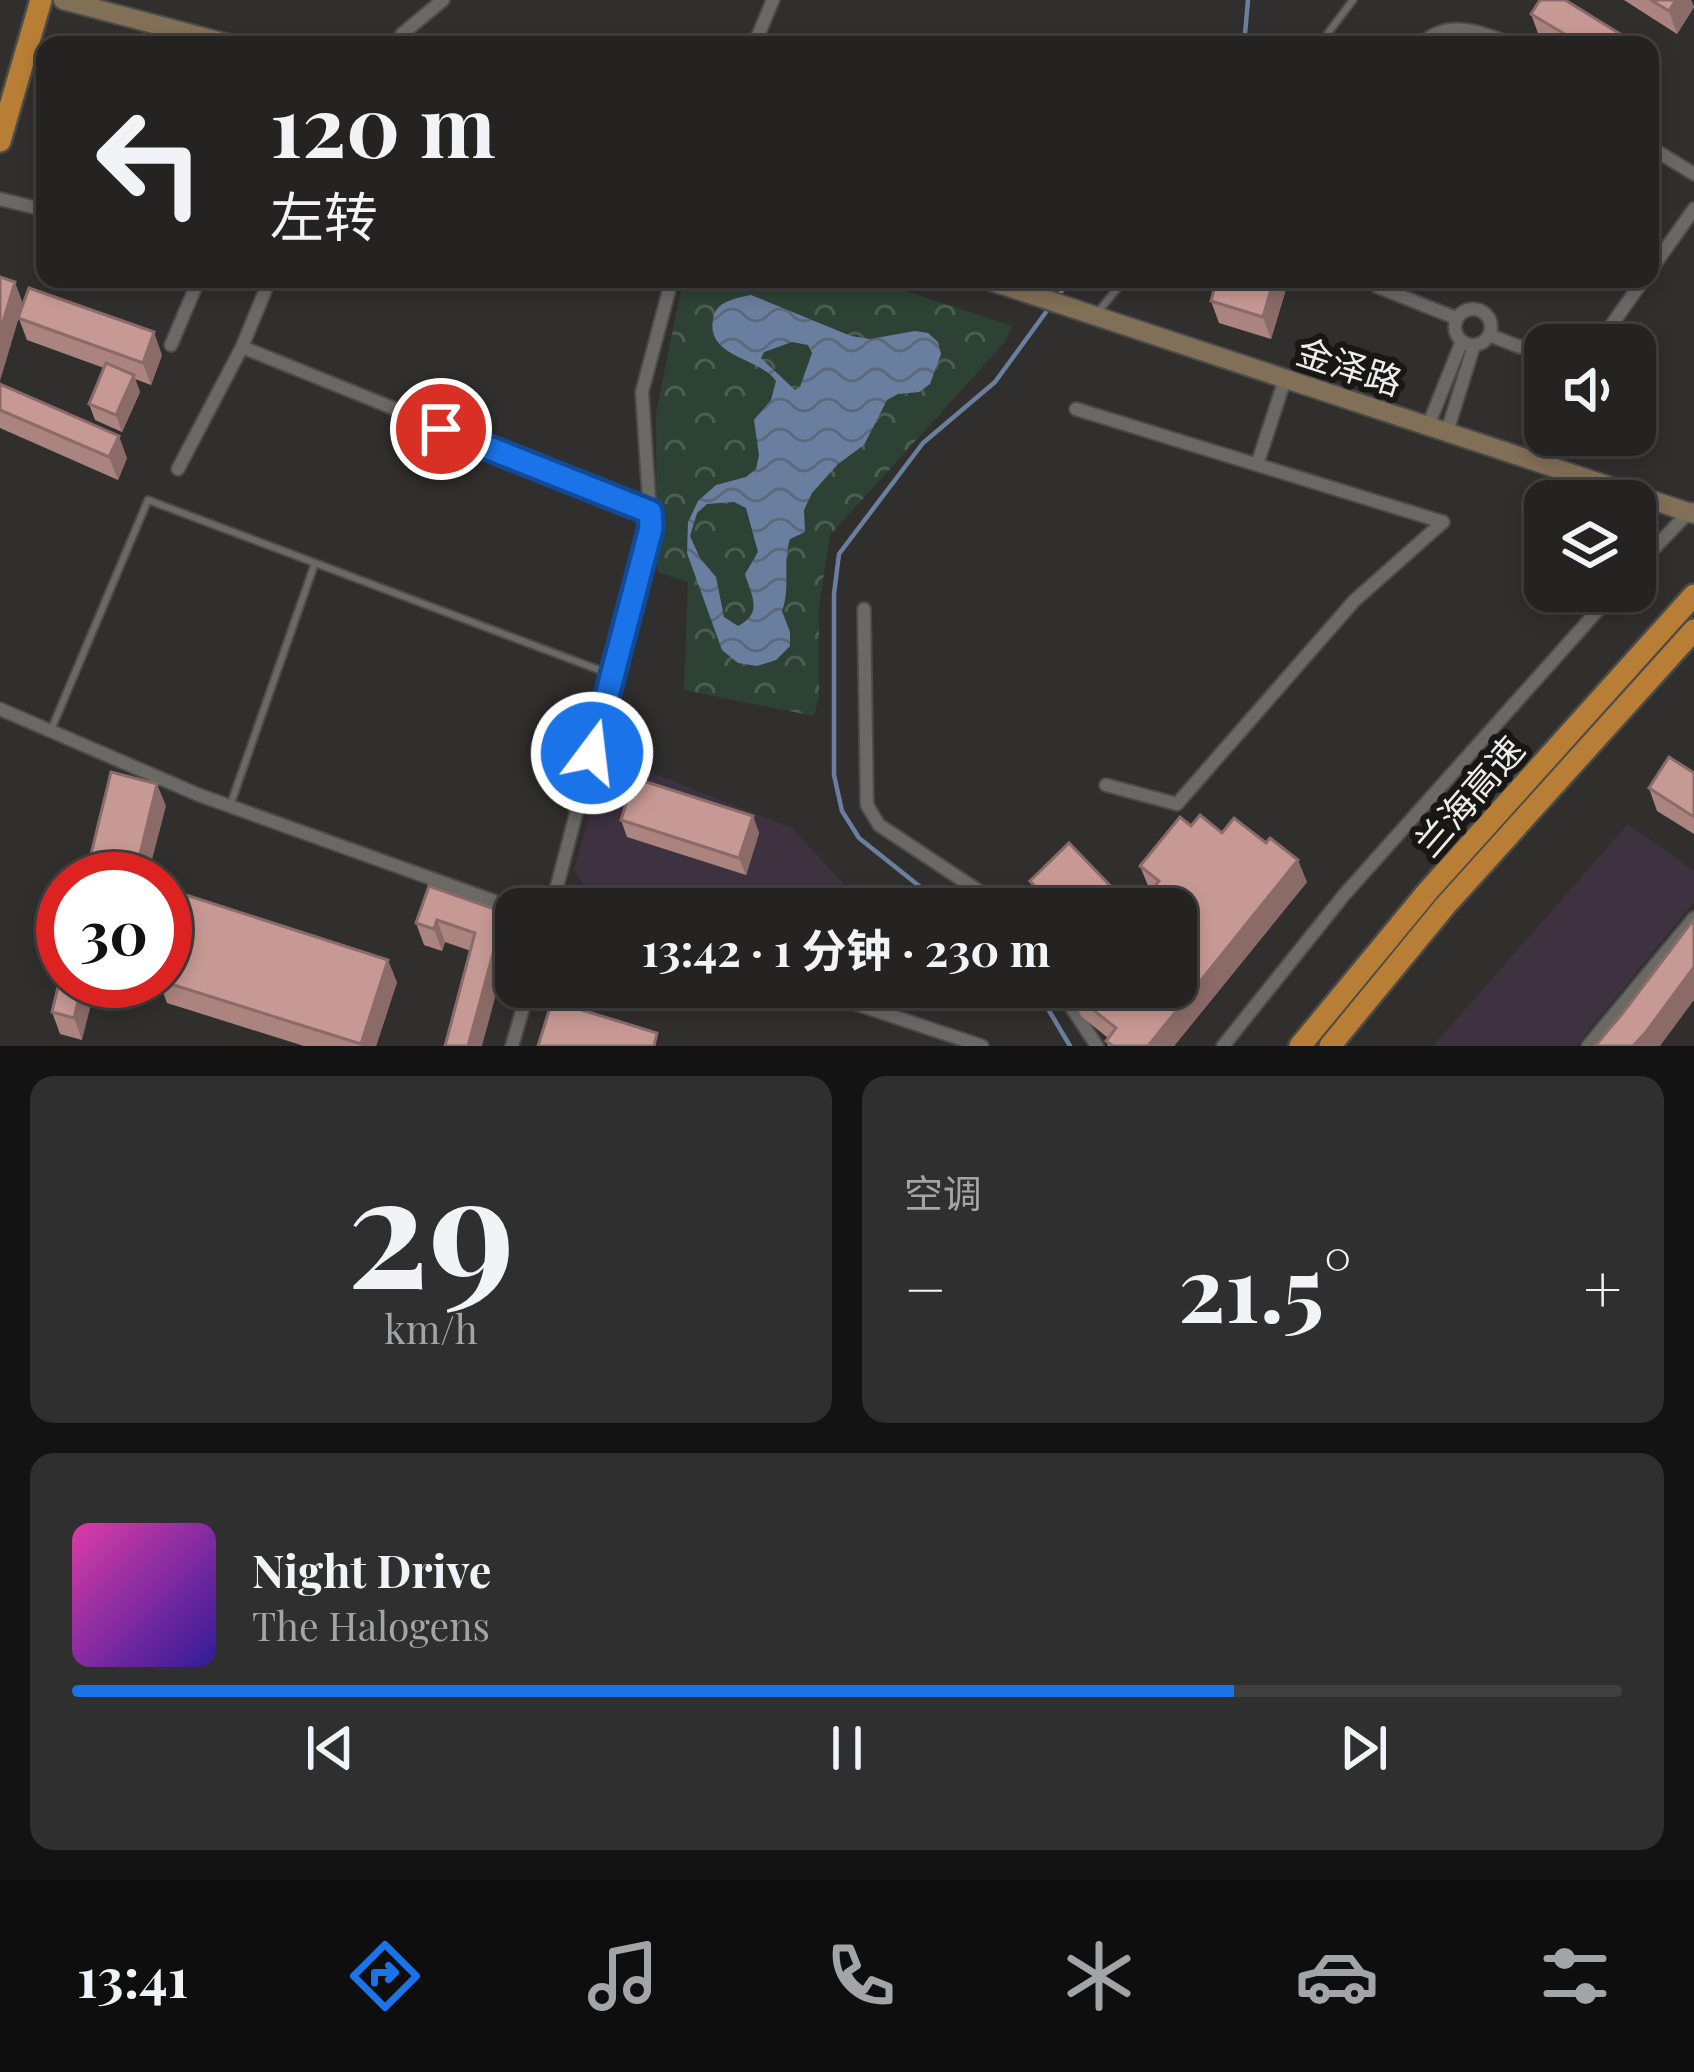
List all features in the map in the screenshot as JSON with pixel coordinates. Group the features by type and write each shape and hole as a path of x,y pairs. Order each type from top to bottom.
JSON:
{"highway":[{"path":"0,141 41,0"},
{"name":"兰海高速","path":"1300,1046 1443,873 1694,596"},
{"name":"兰海高速","path":"1330,1046 1445,906 1694,630"}],"main road":[{"path":"63,0 199,36"},
{"name":"金泽路","path":"1012,288 1692,511"}],"street":[{"path":"401,36 443,0"},
{"path":"758,36 773,0"},
{"path":"1432,36 1454,28 1482,36"},
{"path":"1659,153 1694,174"},
{"path":"0,199 36,208"},
{"path":"1659,258 1694,208"},
{"path":"171,345 195,288"},
{"path":"178,469 242,347 264,288"},
{"path":"557,888 651,528 642,392 670,288"},
{"path":"1381,288 1456,318"},
{"path":"1437,429 1468,343 1489,335 1520,346 1603,337 1638,288"},
{"path":"1456,318 1472,308 1484,312 1491,322 1489,335"},
{"path":"1456,318 1455,331 1468,343"},
{"path":"242,347 650,512"},
{"path":"1256,465 1285,379"},
{"path":"1076,409 1442,522 1354,601 1177,804 1106,785"},
{"path":"1656,547 1692,511"},
{"path":"864,609 866,805 879,825 974,888"},
{"path":"1223,1046 1344,895 1596,612"},
{"path":"0,709 230,806 495,901"},
{"path":"1588,1046 1694,918"},
{"path":"512,1046 523,1008"},
{"path":"868,1008 982,1046"},
{"path":"1072,1008 1097,1046"}],"lane":[{"path":"1325,36 1353,0"},
{"path":"1095,316 1118,288"},
{"path":"50,733 148,500 613,675"},
{"path":"230,806 315,563"}],"shaded area":[{"path":"606,755 792,828 843,883 841,888 586,888 574,870"},
{"path":"1628,824 1694,871 1694,902 1576,1046 1433,1046"}],"green space":[{"path":"681,288 896,288 1012,326 1005,342 830,535 819,607 819,696 814,716 684,690 688,582 657,572 656,414"}],"water":[{"path":"751,295 851,336 870,339 928,333 938,342 941,354 930,384 919,392 887,400 864,445 838,464 812,493 804,510 805,532 790,539 788,548 782,611 790,646 776,660 757,666 738,663 722,650 687,553 688,522 698,501 716,485 746,477 756,469 754,420 771,400 776,381 726,349 713,332 718,308","holes":["792,342 808,345 812,353 795,390 761,358 764,352","734,502 746,508 758,552 745,574 753,609 738,626 724,617 716,577 690,536 697,513 707,504"]}],"building":[{"path":"1540,0 1565,0 1623,36 1568,36 1531,14"},
{"path":"1651,0 1676,0 1669,11"},
{"path":"0,277 15,282 0,332"},
{"path":"29,288 154,332 143,363 18,318"},
{"path":"1214,288 1271,288 1263,317 1211,301"},
{"path":"106,363 134,375 116,415 89,404"},
{"path":"0,384 119,436 109,457 0,410"},
{"path":"1669,757 1694,773 1694,817 1649,788"},
{"path":"111,772 157,784 141,852 92,852"},
{"path":"634,778 753,816 739,858 621,820"},
{"path":"1200,815 1222,833 1234,818 1298,860 1197,985 1197,888 1154,888 1159,881 1140,866 1180,817 1191,826"},
{"path":"1069,843 1112,888 1037,888 1030,881"},
{"path":"429,886 495,909 495,946 468,1046 445,1046 475,933 437,920 434,929 416,923"},
{"path":"192,897 388,960 361,1044 192,991"},
{"path":"1694,919 1694,967 1646,1032 1633,1046 1595,1046 1622,1014"},
{"path":"53,1008 76,1008 74,1018 52,1012"},
{"path":"550,1008 575,1008 657,1033 654,1046 538,1046"},
{"path":"1091,1008 1179,1008 1148,1046 1113,1046 1106,1041 1116,1028"}],"waterway":[{"path":"1245,36 1248,0"},
{"path":"1056,299 1064,288"},
{"path":"922,888 859,838 842,811 834,775 834,594 839,554 923,443 995,382 1049,308"},
{"path":"1047,1008 1070,1046"}],"route":[{"path":"441,429 650,512 651,528 592,753"}]}
